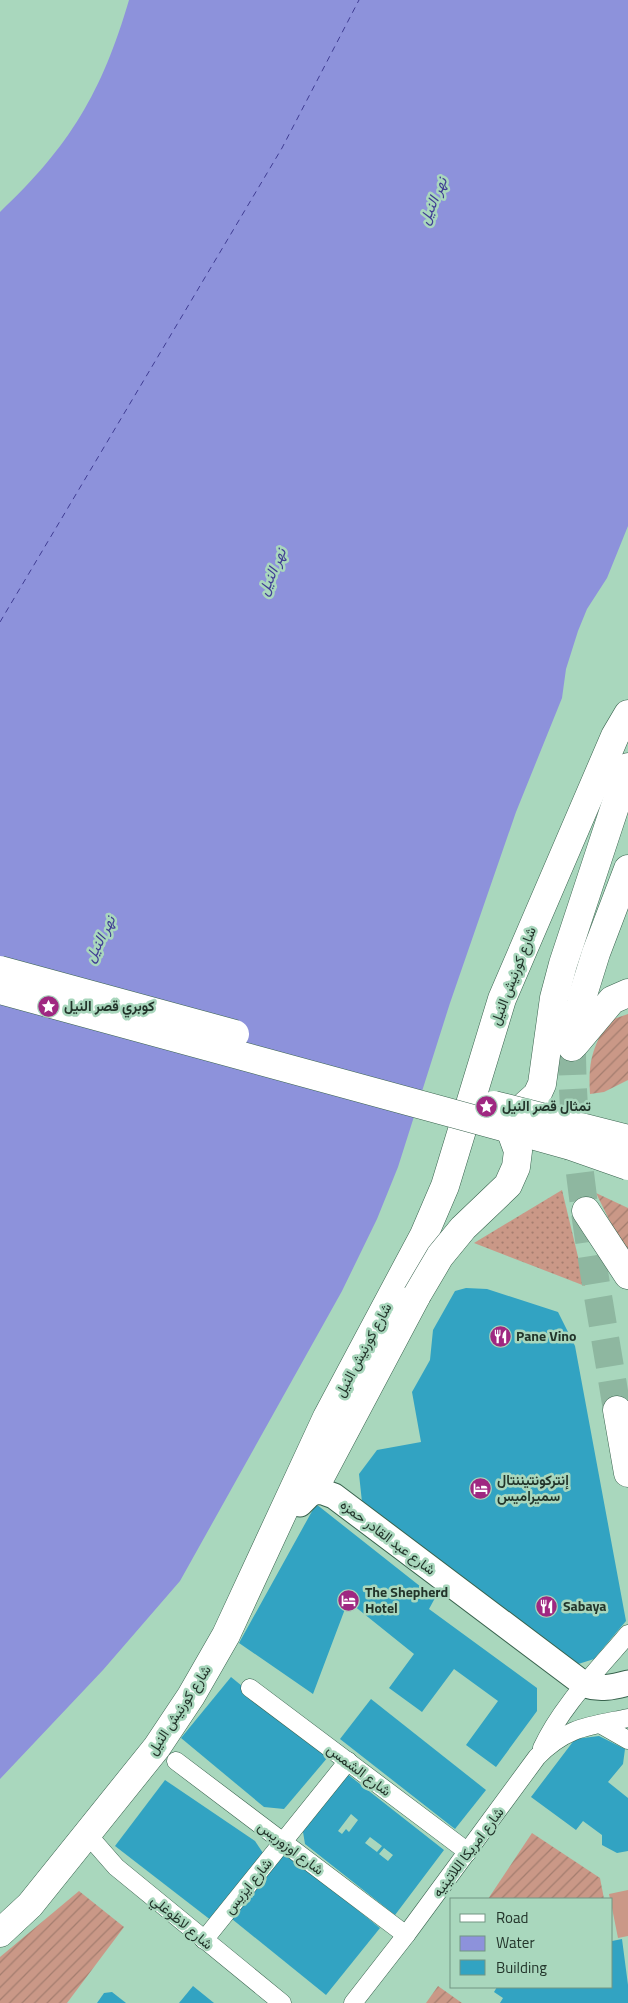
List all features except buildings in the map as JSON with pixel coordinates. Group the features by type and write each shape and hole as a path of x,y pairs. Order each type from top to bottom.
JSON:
{"main road":[{"name":"شارع كورنيش النيل","path":"0,1933 30,1905 157,1747 191,1696 226,1635 328,1417 424,1235 445,1186 502,999 615,736 628,714"},
{"path":"313,1491 417,1295 440,1256 464,1228 508,1185 516,1167 518,1152 514,1120 537,1095 542,1084 554,998 563,964 628,768"},
{"path":"628,869 596,953 582,998 572,1047 612,1000 628,993"},
{"path":"0,970 514,1120 570,1146 628,1166"},
{"path":"0,990 514,1120 597,1131 628,1138"},
{"path":"597,1131 628,1124"},
{"path":"586,1211 628,1275"},
{"path":"617,1410 628,1473"}],"street":[{"path":"270,1541 304,1498 313,1491"},
{"name":"شارع عبد القادر حمزه","path":"313,1491 334,1496 585,1685"},
{"path":"537,1757 558,1720 628,1634"},
{"path":"585,1685 596,1688 628,1683"},
{"name":"شارع الشمس","path":"250,1688 468,1852"},
{"name":"شارع امريكا اللاتينيه","path":"353,2003 406,1935 537,1757 550,1743 568,1732 628,1718"},
{"path":"600,1724 628,1740"},
{"name":"شارع اوزوريس","path":"176,1761 406,1935"},
{"name":"شارع ايزيس","path":"204,1940 348,1761"},
{"name":"شارع لاظوغلي","path":"88,1835 116,1867 282,2003"}],"shaded area":[{"path":"628,1014 628,1080 604,1092 590,1094 592,1056 598,1040 608,1021"},
{"path":"562,1190 585,1286 474,1243"},
{"path":"596,1193 628,1208 628,1257 625,1252"},
{"path":"532,1833 600,1878 604,1898 489,1898"},
{"path":"628,1890 628,1936 618,1938 613,1913 613,1898 610,1898 609,1894"},
{"path":"79,1891 124,1927 67,2003 0,2003 0,1957"},
{"path":"438,1986 462,2003 426,2003"}],"water":[{"name":"نهر النيل","path":"129,0 628,0 628,526 607,578 587,609 578,631 566,669 562,698 516,812 450,1003 398,1167 377,1219 342,1291 180,1581 103,1670 0,1779 0,212 46,164 81,116 107,63"}],"ferry route":[{"path":"0,622 282,148 359,0"}],"tunnel":[{"path":"572,1047 576,1138 581,1183 617,1410"}],"place":[{"name":"كوبري قصر النيل","path":"48,1006"},
{"name":"تمثال قصر النيل","path":"486,1106"},
{"name":"Pane Vino","path":"500,1336"},
{"name":"إنتركونتيننتال سميراميس","path":"481,1488"},
{"name":"The Shepherd Hotel","path":"349,1600"},
{"name":"Sabaya","path":"547,1606"}]}
